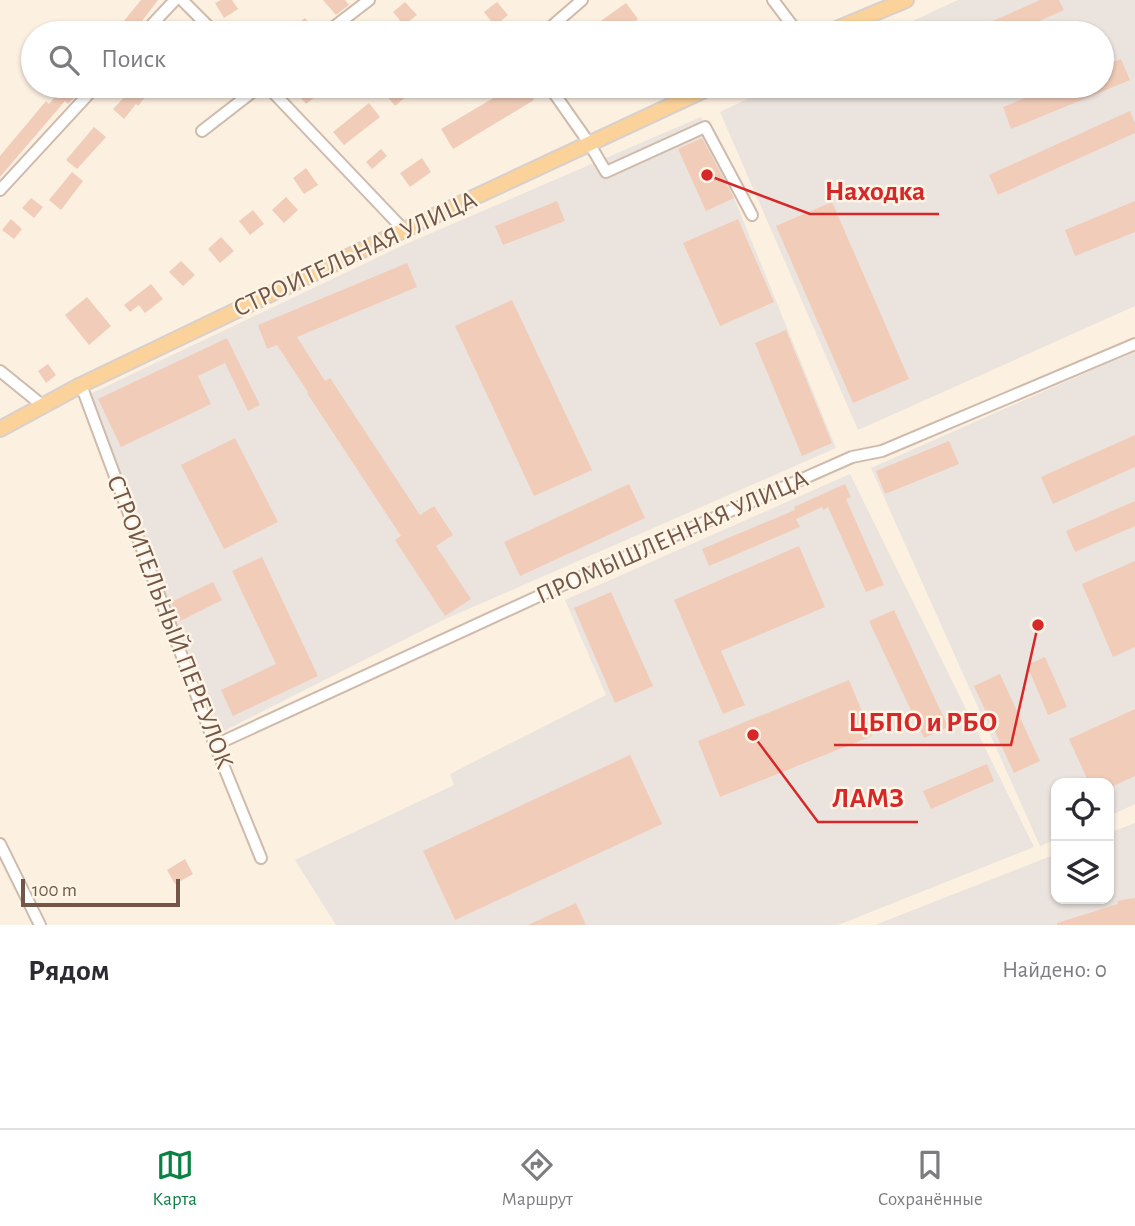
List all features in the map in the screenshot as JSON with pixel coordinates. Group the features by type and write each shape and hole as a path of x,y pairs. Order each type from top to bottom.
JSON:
{"main road":[{"path":"856,21 906,0"},
{"name":"СТРОИТЕЛЬНАЯ УЛИЦА","path":"0,429 81,385 687,98"}],"street":[{"path":"155,21 175,0"},
{"path":"182,0 203,21"},
{"path":"342,21 369,0"},
{"path":"558,21 582,0"},
{"path":"773,0 789,21"},
{"path":"0,190 85,98"},
{"path":"202,131 245,98"},
{"path":"278,98 404,230"},
{"path":"557,98 606,172 705,127 752,215"},
{"name":"ПРОМЫШЛЕННАЯ УЛИЦА","path":"215,745 565,584 852,457 882,451 1135,344"},
{"path":"0,371 42,405"},
{"name":"СТРОИТЕЛЬНЫЙ ПЕРЕУЛОК","path":"81,385 215,745 261,858"},
{"path":"0,844 40,925"}],"shaded area":[{"path":"958,0 1135,0 1135,306 858,430 720,112 750,98 1114,98 1114,21 913,21"},
{"path":"701,117 836,448 441,621 220,733 88,395 406,244"},
{"path":"1135,351 1135,804 1114,814 1114,778 1051,778 1051,841 1040,846 871,468"},
{"path":"850,474 1034,847 838,925 336,925 295,860 454,785 450,774 606,695 565,600"},
{"path":"1135,823 1135,925 875,925 1051,856 1051,904 1114,904 1114,831"}],"building":[{"path":"141,0 158,0 142,21 124,21"},
{"path":"232,0 238,9 224,18 215,3"},
{"path":"323,0 345,0 349,5 336,15"},
{"path":"1040,0 1059,0 1064,10 1039,21 993,21"},
{"path":"405,2 417,15 409,21 401,21 393,12"},
{"path":"497,2 508,15 501,21 491,21 484,12"},
{"path":"626,3 638,19 635,21 601,21"},
{"path":"1121,59 1130,80 1114,87 1114,62"},
{"path":"54,98 73,98 68,104 65,101 0,177 0,156 46,101 49,104"},
{"path":"124,98 144,98 124,119 113,109"},
{"path":"301,98 314,98 306,104"},
{"path":"389,98 404,98 395,106"},
{"path":"494,98 534,100 453,149 441,129"},
{"path":"1025,98 1086,98 1011,129 1003,107"},
{"path":"369,103 380,117 344,145 333,132"},
{"path":"1130,111 1135,123 1135,133 998,195 989,175"},
{"path":"94,127 106,137 77,169 66,160"},
{"path":"702,138 734,198 706,211 678,149"},
{"path":"381,149 387,156 372,169 366,162"},
{"path":"422,158 431,172 410,187 400,173"},
{"path":"306,168 318,185 304,194 293,178"},
{"path":"72,172 83,181 61,210 49,200"},
{"path":"286,197 298,210 284,223 272,210"},
{"path":"31,198 43,207 34,218 22,208"},
{"path":"557,201 565,221 503,245 495,226"},
{"path":"1135,201 1135,232 1075,256 1065,230"},
{"path":"832,202 909,379 853,403 776,226"},
{"path":"253,210 264,224 250,235 239,221"},
{"path":"11,219 22,229 14,239 2,230"},
{"path":"738,219 774,302 720,326 683,243"},
{"path":"221,237 234,251 220,263 208,249"},
{"path":"181,261 195,275 183,286 169,272"},
{"path":"407,263 417,287 297,337 325,381 330,378 420,515 434,506 453,535 436,546 471,599 445,616 395,540 401,536 277,345 267,349 258,325"},
{"path":"151,284 163,299 145,313 139,305 130,312 124,305"},
{"path":"87,297 111,326 89,345 65,315"},
{"path":"512,300 592,470 534,496 455,326"},
{"path":"786,330 832,443 802,456 755,343"},
{"path":"227,338 260,405 248,411 225,363 198,376 211,404 121,447 98,399"},
{"path":"48,364 56,375 46,383 38,371"},
{"path":"1135,435 1135,467 1053,504 1041,477"},
{"path":"235,438 278,522 224,549 181,465"},
{"path":"949,441 959,464 885,494 876,471"},
{"path":"629,484 645,518 520,576 504,542"},
{"path":"845,484 851,497 846,499 884,585 866,592 828,507 823,510 822,507 796,519 800,527 709,566 702,549 795,510 794,507"},
{"path":"1135,501 1135,526 1075,552 1066,531"},
{"path":"799,546 825,607 721,651 745,705 723,714 674,600"},
{"path":"262,557 318,676 233,716 221,690 276,664 232,571"},
{"path":"1135,561 1135,647 1113,657 1082,584"},
{"path":"213,582 222,600 180,621 171,602"},
{"path":"611,592 653,686 615,703 574,608"},
{"path":"894,610 948,727 924,738 869,621"},
{"path":"1045,657 1067,707 1048,715 1027,665"},
{"path":"1000,674 1040,761 1014,773 974,686"},
{"path":"849,680 872,736 720,797 698,741"},
{"path":"1135,709 1135,776 1114,786 1114,778 1087,778 1069,739"},
{"path":"630,755 662,824 455,920 423,851"},
{"path":"987,764 994,781 931,809 923,791"},
{"path":"185,859 193,874 175,884 167,870"},
{"path":"1135,898 1135,925 1057,925 1118,904 1117,901"},
{"path":"576,903 586,925 528,925"}],"place":[{"name":"Находка","path":"707,175"},
{"name":"ЦБПО и РБО","path":"1038,625"},
{"name":"ЛАМЗ","path":"753,735"}]}
